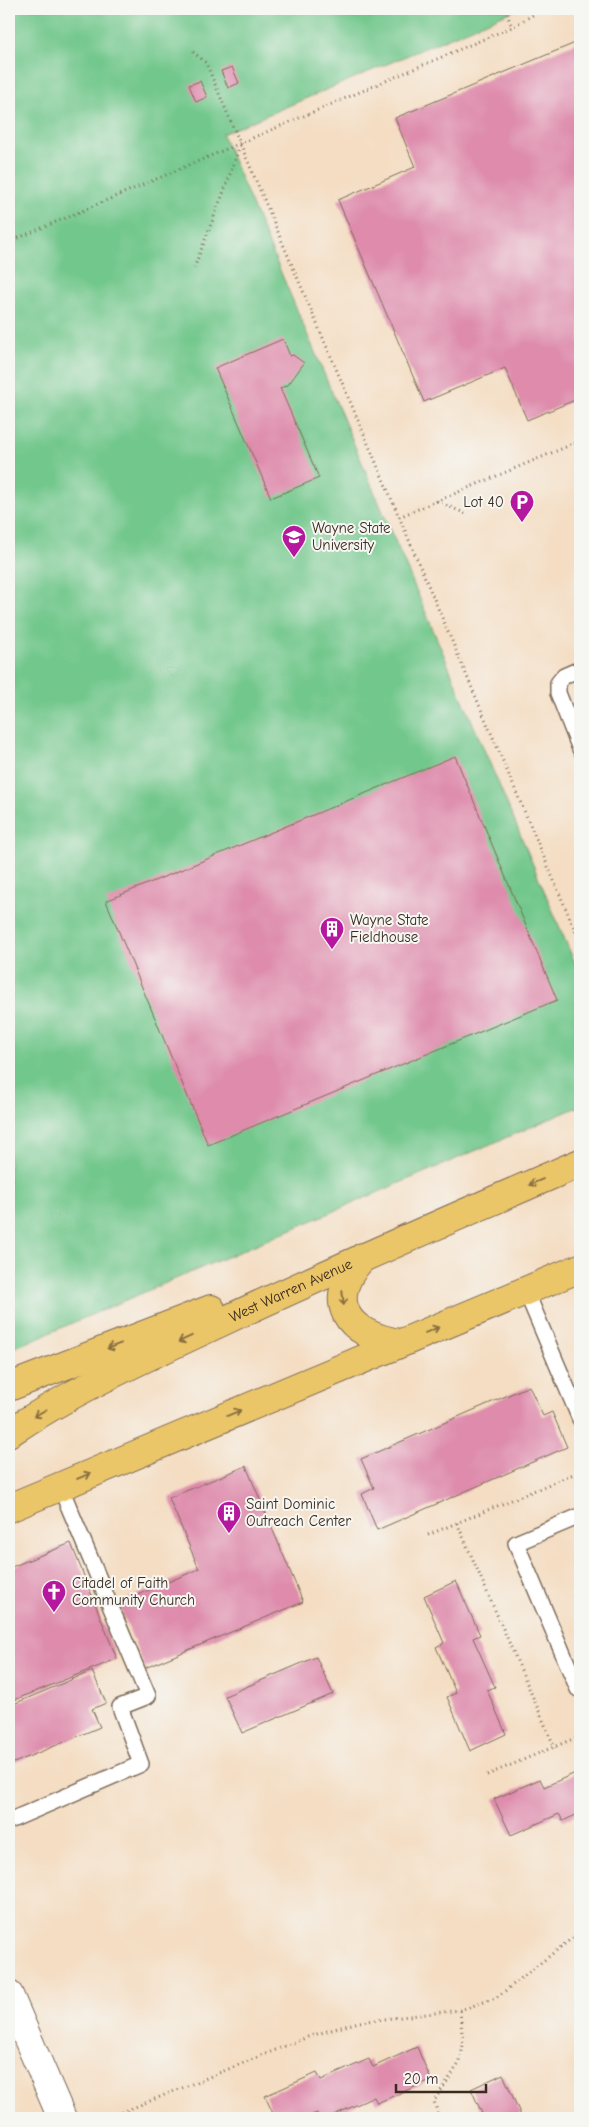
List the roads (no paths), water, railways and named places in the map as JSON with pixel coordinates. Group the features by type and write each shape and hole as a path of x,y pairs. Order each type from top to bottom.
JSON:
{"main road":[{"name":"West Warren Avenue","path":"9,1433 84,1388 324,1274 580,1163"},
{"path":"363,1257 350,1272 343,1285 342,1296 346,1312 354,1324 366,1334 379,1340 400,1343"},
{"path":"9,1508 580,1268"},
{"path":"9,1387 297,1276 324,1274"}],"street":[{"path":"9,1995 62,2118"}],"lane":[{"path":"580,669 564,676 558,683 558,693 580,749"},
{"path":"526,1291 580,1419"},
{"path":"9,1821 141,1764 120,1708 148,1696 60,1486"},
{"path":"580,1516 516,1543 578,1689 580,1688"}],"place":[{"name":"Lot 40","path":"522,523"},
{"name":"Wayne State University","path":"294,558"},
{"name":"Wayne State Fieldhouse","path":"332,950"},
{"name":"Saint Dominic Outreach Center","path":"229,1534"},
{"name":"Citadel of Faith Community Church","path":"54,1613"}]}
